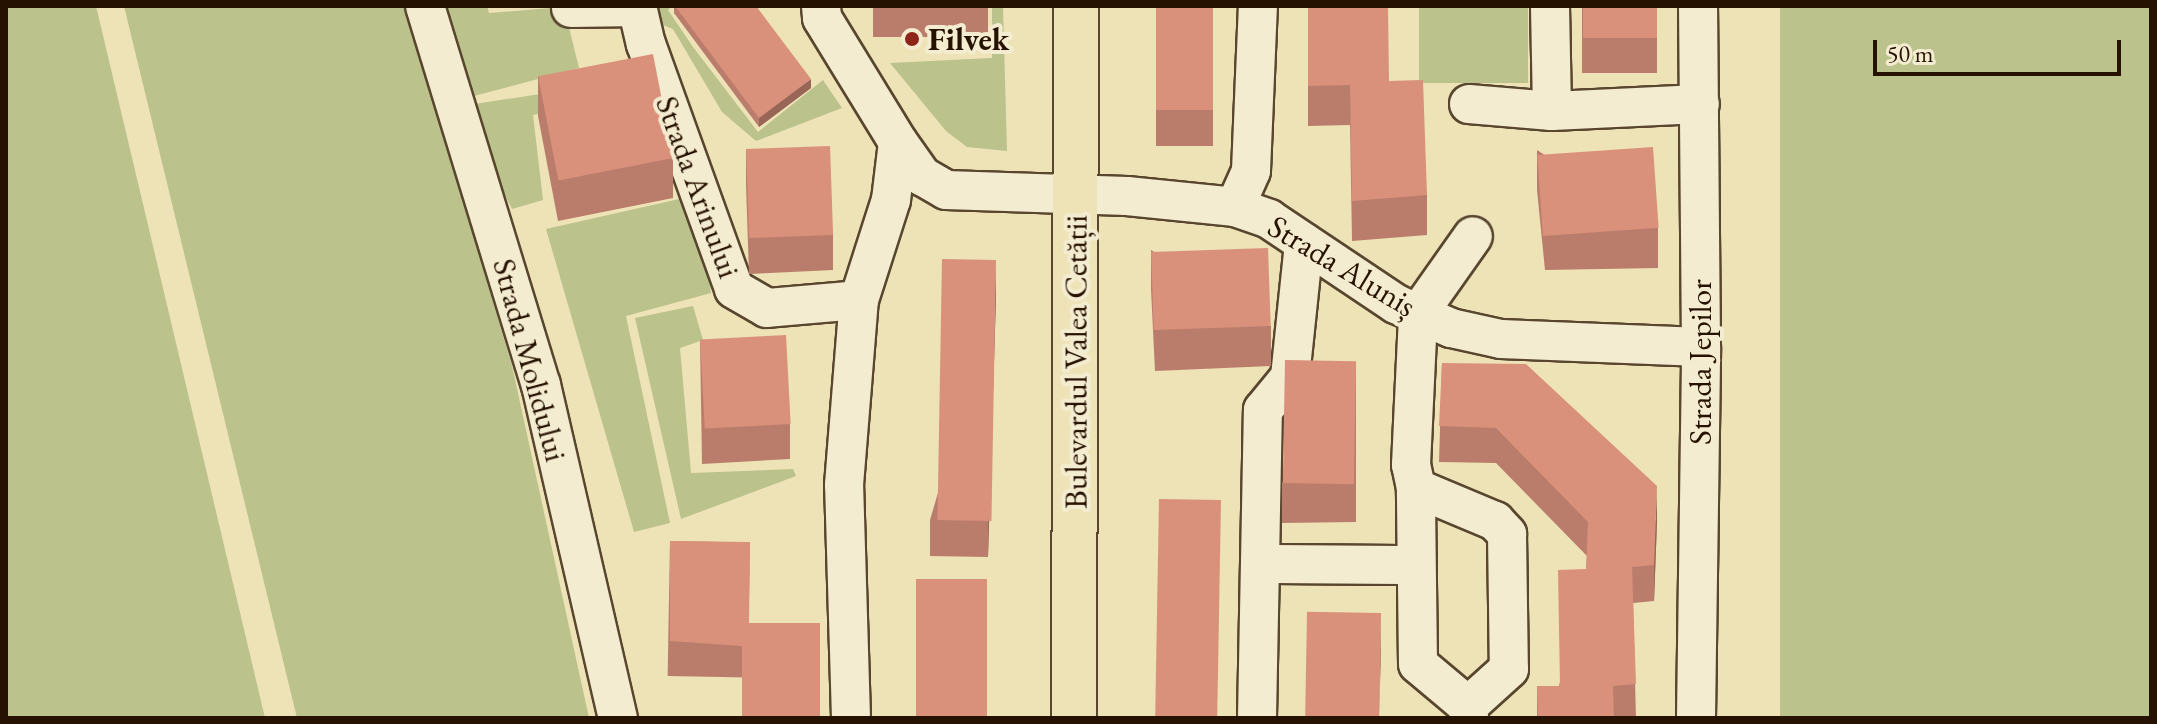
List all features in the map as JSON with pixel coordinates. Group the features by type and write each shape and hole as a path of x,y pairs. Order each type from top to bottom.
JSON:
{"main road":[{"name":"Bulevardul Valea Cetății","path":"1074,718 1076,6"}],"street":[{"name":"Strada Molidului","path":"425,6 541,385 618,718"},
{"path":"571,8 638,6"},
{"name":"Strada Arinului","path":"638,6 646,44 734,289 767,308 859,300"},
{"path":"1235,207 1251,171 1258,6"},
{"path":"1550,6 1552,111"},
{"name":"Strada Jepilor","path":"1696,718 1701,347 1698,6"},
{"path":"818,10 922,176 946,190 1077,194"},
{"path":"1469,104 1552,111 1700,104"},
{"path":"851,718 844,485 859,300 891,200 898,142"},
{"name":"Strada Aluniș","path":"1077,194 1235,207 1269,219 1418,314 1501,339 1701,347"},
{"path":"1416,488 1495,521 1507,534 1509,669 1468,712 1418,664 1414,565 1416,488 1411,465 1418,314 1473,236"},
{"path":"1257,718 1263,410 1290,377 1304,243"},
{"path":"1260,564 1414,565"}],"green space":[{"path":"6,6 96,6 265,718 6,718"},
{"path":"124,6 405,6 512,366 589,718 297,718"},
{"path":"441,6 487,6 489,13 564,7 579,68 474,96"},
{"path":"645,6 672,6 668,10 693,47 758,132 823,80 842,108 756,141 722,112 673,29 648,19"},
{"path":"992,6 1003,6 1007,151 967,147 946,131 890,63 992,58"},
{"path":"1419,6 1528,6 1528,83 1419,83"},
{"path":"1780,6 2151,6 2151,718 1780,718"},
{"path":"650,77 654,87 533,115 543,200 512,209 462,106"},
{"path":"697,195 711,293 626,316 670,523 634,532 546,229"},
{"path":"693,306 703,340 680,348 691,473 793,469 796,476 681,519 635,318"}],"building":[{"path":"675,6 756,6 811,79 759,118"},
{"path":"1156,6 1213,6 1213,110 1156,110"},
{"path":"1308,6 1388,6 1389,81 1423,80 1427,195 1352,201 1350,85 1308,86"},
{"path":"1583,6 1657,6 1657,38 1583,38"},
{"path":"653,54 673,158 558,180 538,76"},
{"path":"830,146 833,235 749,238 746,149"},
{"path":"1653,147 1659,228 1543,236 1537,155"},
{"path":"1268,248 1271,326 1154,330 1151,252"},
{"path":"942,259 996,260 991,521 937,520"},
{"path":"786,335 791,424 705,428 700,340"},
{"path":"1285,360 1356,361 1354,484 1283,483"},
{"path":"1442,363 1526,364 1657,486 1654,565 1632,567 1636,684 1613,686 1614,718 1538,718 1537,686 1560,686 1558,570 1586,569 1588,522 1496,428 1439,426"},
{"path":"1159,499 1221,500 1217,718 1155,718"},
{"path":"670,541 750,542 749,623 820,623 820,718 742,718 742,646 670,641"},
{"path":"916,579 987,579 987,718 916,718"},
{"path":"1307,612 1381,613 1379,718 1305,717"}],"place":[{"name":"Filvek","path":"912,39"}]}
